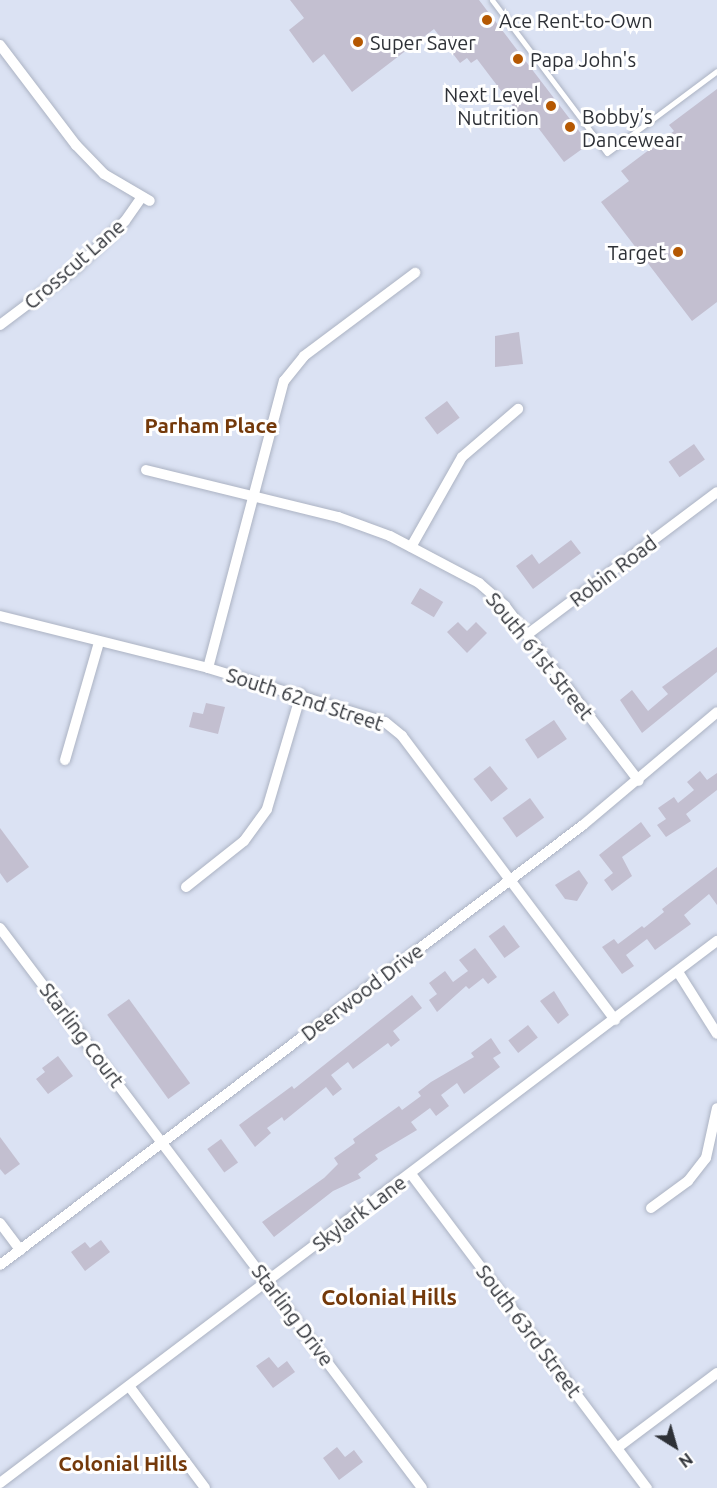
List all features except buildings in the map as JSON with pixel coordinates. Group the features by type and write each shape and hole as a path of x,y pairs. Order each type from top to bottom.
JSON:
{"street":[{"name":"Crosscut Lane","path":"0,45 75,145 104,174 146,199 77,267 0,325"},
{"path":"208,668 279,394 292,369 415,273"},
{"path":"411,547 462,457 518,409"},
{"name":"South 61st Street","path":"146,470 253,494 338,517 411,547 479,583 528,634 639,781"},
{"name":"Robin Road","path":"528,634 717,492"},
{"name":"South 62nd Street","path":"0,616 208,668 301,694 372,716 394,728 615,1020"},
{"path":"65,760 99,642"},
{"path":"186,887 244,841 267,809 301,694"},
{"name":"Deerwood Drive","path":"0,1265 639,781 717,712"},
{"name":"Starling Court","path":"0,928 163,1142"},
{"name":"Skylark Lane","path":"0,1483 717,941"},
{"path":"678,972 717,1034"},
{"path":"651,1208 688,1181 706,1158 717,1107"},
{"name":"Starling Drive","path":"163,1142 422,1488"},
{"name":"South 63rd Street","path":"411,1174 647,1488"},
{"path":"0,1223 20,1250"},
{"path":"617,1448 717,1373"},
{"path":"129,1386 205,1488"}],"lane":[{"path":"492,0 608,153 717,71"}],"place":[{"name":"Ace Rent-to-Own","path":"487,20"},
{"name":"Super Saver","path":"358,42"},
{"name":"Papa John's","path":"518,59"},
{"name":"Next Level Nutrition","path":"551,106"},
{"name":"Bobby’s Dancewear","path":"570,127"},
{"name":"Target","path":"678,252"}],"district":[{"name":"Parham Place","path":"211,425"},
{"name":"Colonial Hills","path":"389,1297"},
{"name":"Colonial Hills","path":"123,1463"}]}
